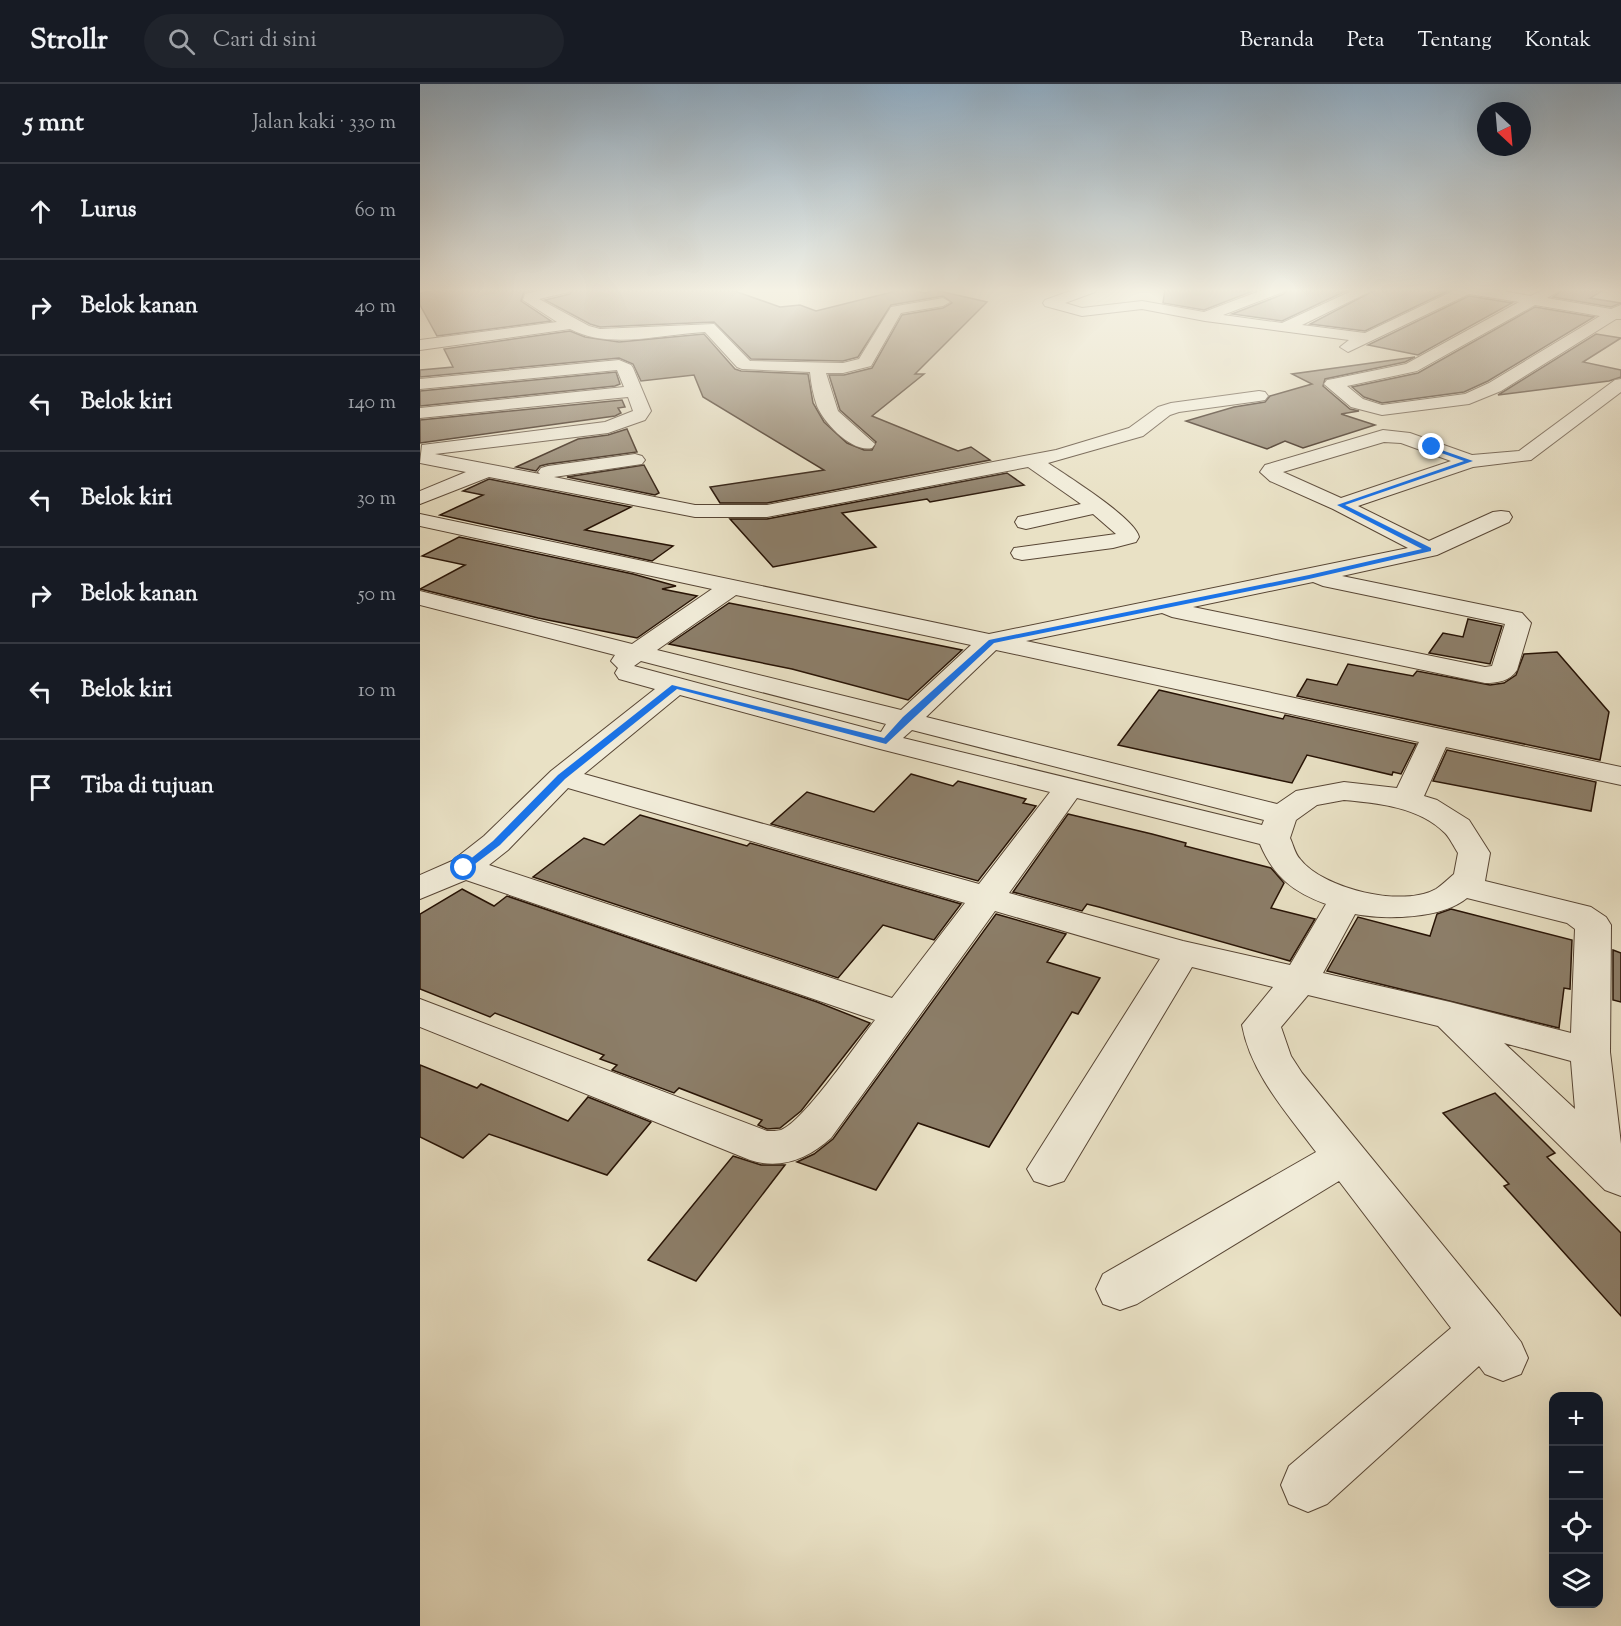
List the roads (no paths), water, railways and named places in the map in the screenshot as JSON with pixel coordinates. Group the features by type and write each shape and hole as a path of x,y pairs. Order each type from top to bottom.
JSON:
{"street":[{"path":"740,361 743,364 758,367 818,368 843,368 866,361"},
{"path":"1423,361 1411,368 1333,384 1357,403 1382,410 1469,399 1495,387 1538,361"},
{"path":"420,384 619,365 625,368 642,411 639,416 608,427 420,450"},
{"path":"818,368 823,397 830,416 865,444"},
{"path":"1340,505 1470,461 1524,456 1621,384"},
{"path":"420,413 633,391"},
{"path":"420,457 695,511 767,511 1032,461 1136,432 1164,411 1177,407 1259,396"},
{"path":"1586,410 1609,414"},
{"path":"1429,550 1270,472 1272,469 1383,436 1402,437 1470,461"},
{"path":"521,476 635,460"},
{"path":"1022,553 1128,537 1127,532 1098,507 1032,461"},
{"path":"420,498 488,470"},
{"path":"1026,522 1098,507"},
{"path":"886,742 906,719 991,641 1309,577 1429,550 1501,517"},
{"path":"420,520 1621,776"},
{"path":"1159,607 1485,675 1499,674 1504,670 1518,623 1513,618 1309,577"},
{"path":"624,660 730,587"},
{"path":"420,598 624,660 675,686 1069,788 1278,827"},
{"path":"420,620 906,719 1278,827"},
{"path":"420,888 464,868 496,843 562,777 675,686"},
{"path":"1407,800 1436,737"},
{"path":"562,777 1182,953 1302,979 1590,1052"},
{"path":"420,1012 765,1148 789,1147 801,1141 816,1127 1069,788"},
{"path":"1344,791 1386,794 1426,807 1458,827 1474,853 1470,878 1446,898 1405,907 1358,904 1314,888 1285,864 1278,827 1307,798 1344,791"},
{"path":"464,868 901,1015"},
{"path":"1460,886 1578,915 1593,925 1590,1052 1611,1168"},
{"path":"1308,1485 1493,1344 1277,1070 1264,1045 1261,1025 1302,979 1346,899"},
{"path":"1049,1169 1182,953"},
{"path":"1450,1015 1611,1168"},
{"path":"1120,1289 1345,1156"}]}
